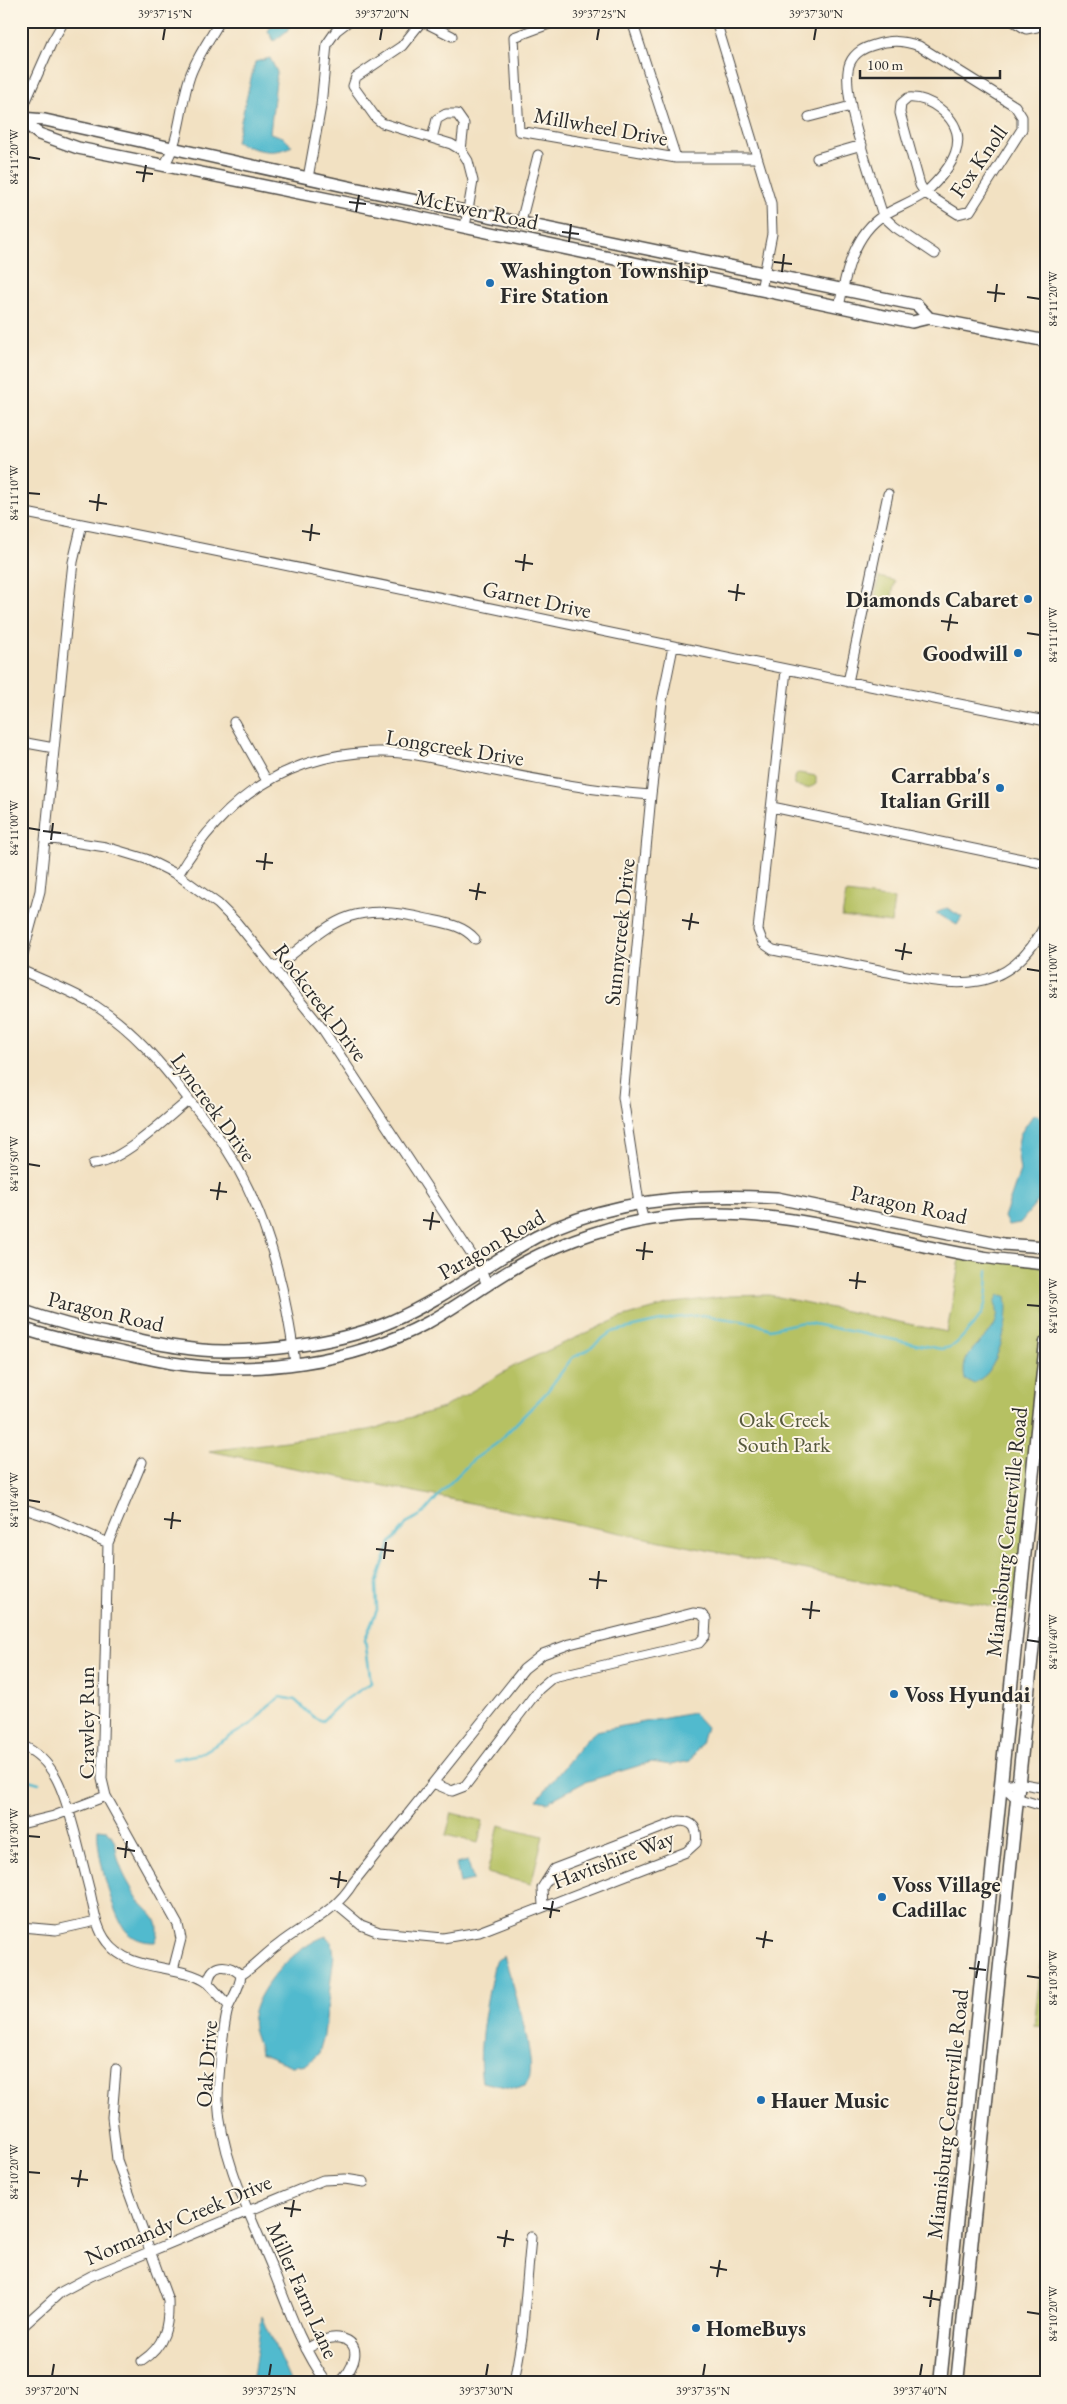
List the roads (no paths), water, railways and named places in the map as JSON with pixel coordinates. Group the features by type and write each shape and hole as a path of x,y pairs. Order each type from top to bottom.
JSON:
{"main road":[{"name":"Miamisburg Centerville Road","path":"940,2383 1046,1342"},
{"path":"1033,1476 1046,1477"},
{"name":"Miamisburg Centerville Road","path":"957,2383 1046,1517"},
{"path":"984,1958 1000,1960"}],"street":[{"path":"21,112 52,42 64,21"},
{"path":"164,164 174,149 190,77 195,64 220,21"},
{"path":"308,178 321,106 327,44 336,31 349,21"},
{"path":"452,36 422,21 410,38 356,77 354,86 376,118 382,123 451,144 461,150 468,161 473,181 465,227"},
{"name":"Millwheel Drive","path":"557,21 514,36 519,130 676,158 757,158"},
{"path":"632,21 676,158"},
{"path":"716,21 770,204 772,221 761,290"},
{"path":"1013,21 1026,29 1037,27 1040,21"},
{"name":"Fox Knoll","path":"851,106 846,83 853,57 865,48 886,41 897,40 919,46 1019,111 1023,123 1021,133 970,211 958,214 925,193 920,185 900,113 901,104 908,98 919,98 938,108 954,122 958,142 954,158 944,173 925,193 883,216 851,106"},
{"path":"809,116 851,106"},
{"path":"432,138 437,119 446,114 457,114 464,124 461,150"},
{"name":"McEwen Road","path":"21,119 45,120 308,178 842,291 917,305 929,318"},
{"name":"McEwen Road","path":"21,119 40,134 78,148 164,164 912,322 929,318 1046,342"},
{"path":"817,158 862,145"},
{"path":"521,222 538,155"},
{"path":"839,307 842,291 857,247 873,224 883,216 895,227 935,254"},
{"path":"848,682 888,494"},
{"name":"Garnet Drive","path":"21,512 673,647 1046,721"},
{"path":"21,961 35,915 46,838 74,562 82,524"},
{"name":"Sunnycreek Drive","path":"644,1221 639,1203 622,1098 651,795 662,701 673,647"},
{"path":"786,670 758,930 763,943 772,950 939,983 969,984 989,980 1011,969 1033,944 1046,924"},
{"path":"234,722 267,781"},
{"path":"21,742 54,748"},
{"name":"Longcreek Drive","path":"178,875 198,843 218,819 267,781 296,767 347,754 379,752 420,755 589,789 651,795"},
{"path":"772,807 1046,864"},
{"name":"Rockcreek Drive","path":"46,838 126,852 178,875 218,904 237,923 322,1028 481,1269 487,1286"},
{"path":"274,969 327,927 363,912 392,911 432,920 462,928 475,939"},
{"name":"Lyncreek Drive","path":"21,970 79,996 117,1021 147,1049 221,1141 240,1173 267,1231 282,1285 295,1363"},
{"path":"93,1164 101,1164 117,1157 189,1100"},
{"name":"Paragon Road","path":"21,1310 94,1331 193,1349 223,1351 293,1345 338,1337 392,1321 465,1281 481,1269 538,1236 559,1227 639,1203 680,1198 748,1196 778,1198 974,1239 1003,1244 1046,1247"},
{"name":"Paragon Road","path":"21,1328 75,1343 173,1363 234,1367 295,1363 360,1351 387,1341 425,1324 524,1263 591,1234 664,1217 725,1214 789,1218 973,1256 1046,1264"},
{"name":"Crawley Run","path":"142,1462 108,1543 102,1779 106,1796 178,1925 181,1939 173,1970"},
{"path":"21,1508 52,1518 108,1543"},
{"path":"21,1746 36,1754 55,1773 68,1809 96,1921 104,1937 115,1951 135,1962 173,1970 208,1983 213,1971 222,1965 232,1967 241,1975 280,1942 337,1905 433,1783 524,1669 543,1654 570,1644 692,1613 701,1614 706,1619 705,1636 699,1643 553,1677 539,1689 465,1786 452,1791 433,1783"},
{"path":"1002,1785 1018,1783 1046,1788"},
{"path":"1002,1785 1016,1798 1046,1807"},
{"path":"21,1824 54,1816 68,1809 106,1796"},
{"name":"Havitshire Way","path":"337,1905 361,1925 379,1932 443,1938 461,1936 479,1932 686,1852 696,1843 698,1834 695,1827 688,1821 679,1821 554,1869 542,1888 543,1906"},
{"path":"21,1927 56,1930 96,1921"},
{"name":"Oak Drive","path":"241,1975 238,1990 229,2006 219,2078 220,2120 231,2166 248,2210"},
{"name":"Oak Drive","path":"208,1983 229,2006"},
{"path":"116,2069 112,2117 117,2160 166,2289 169,2316 163,2339 152,2354 142,2361"},
{"name":"Normandy Creek Drive","path":"21,2328 44,2305 68,2287 151,2250 323,2180 345,2179 364,2182"},
{"name":"Miller Farm Lane","path":"248,2210 306,2349 326,2383"},
{"path":"514,2383 522,2337 531,2237"},
{"path":"306,2349 326,2339 338,2338 349,2343 356,2360 348,2375 339,2383"}],"water":[{"path":"274,21 292,21 287,31 274,41 268,31"},
{"path":"270,58 277,72 270,133 283,137 292,146 278,151 264,151 236,142 255,62"},
{"path":"947,908 962,917 957,925 936,913"},
{"path":"1033,1115 1038,1115 1046,1130 1044,1194 1020,1223 1008,1225 1004,1217 1020,1171 1017,1149 1020,1134"},
{"path":"999,1295 1006,1296 1007,1314 1004,1335 989,1371 974,1384 965,1379 964,1367 968,1356 995,1324 997,1314 995,1302"},
{"path":"693,1713 706,1727 701,1744 690,1761 671,1765 651,1762 585,1782 547,1802 537,1800 585,1741 596,1731"},
{"path":"98,1829 107,1830 111,1834 115,1842 118,1860 126,1878 140,1902 156,1919 158,1931 155,1942 144,1941 130,1935 116,1913 102,1867"},
{"path":"468,1861 473,1880 460,1883 456,1864"},
{"path":"326,1936 332,1943 334,1955 324,2035 319,2053 307,2064 292,2066 260,2053 253,2030 253,2016 263,1991 281,1968 303,1948"},
{"path":"504,1956 522,2016 529,2050 530,2076 525,2086 515,2089 482,2082 482,2038 489,1989 495,1961"},
{"path":"262,2316 290,2381 292,2383 252,2383"}],"waterway":[{"path":"173,1759 200,1754 253,1723 268,1706 280,1697 295,1700 312,1716 322,1721 342,1702 371,1683 365,1639 377,1610 376,1585 390,1544 408,1522 424,1513 473,1460 496,1444 546,1393 572,1358 588,1350 611,1332 674,1318 702,1315 754,1323 770,1329 803,1322 941,1349 955,1344 979,1318 985,1305 988,1271"},
{"path":"21,1778 39,1783"}],"place":[{"name":"Washington Township Fire Station","path":"490,283"},
{"name":"Diamonds Cabaret","path":"1028,599"},
{"name":"Goodwill","path":"1018,653"},
{"name":"Carrabba's Italian Grill","path":"1000,788"},
{"name":"Voss Hyundai","path":"894,1694"},
{"name":"Voss Village Cadillac","path":"882,1897"},
{"name":"Hauer Music","path":"761,2100"},
{"name":"HomeBuys","path":"696,2328"}],"park label":[{"name":"Oak Creek South Park","path":"784,1432"}]}
